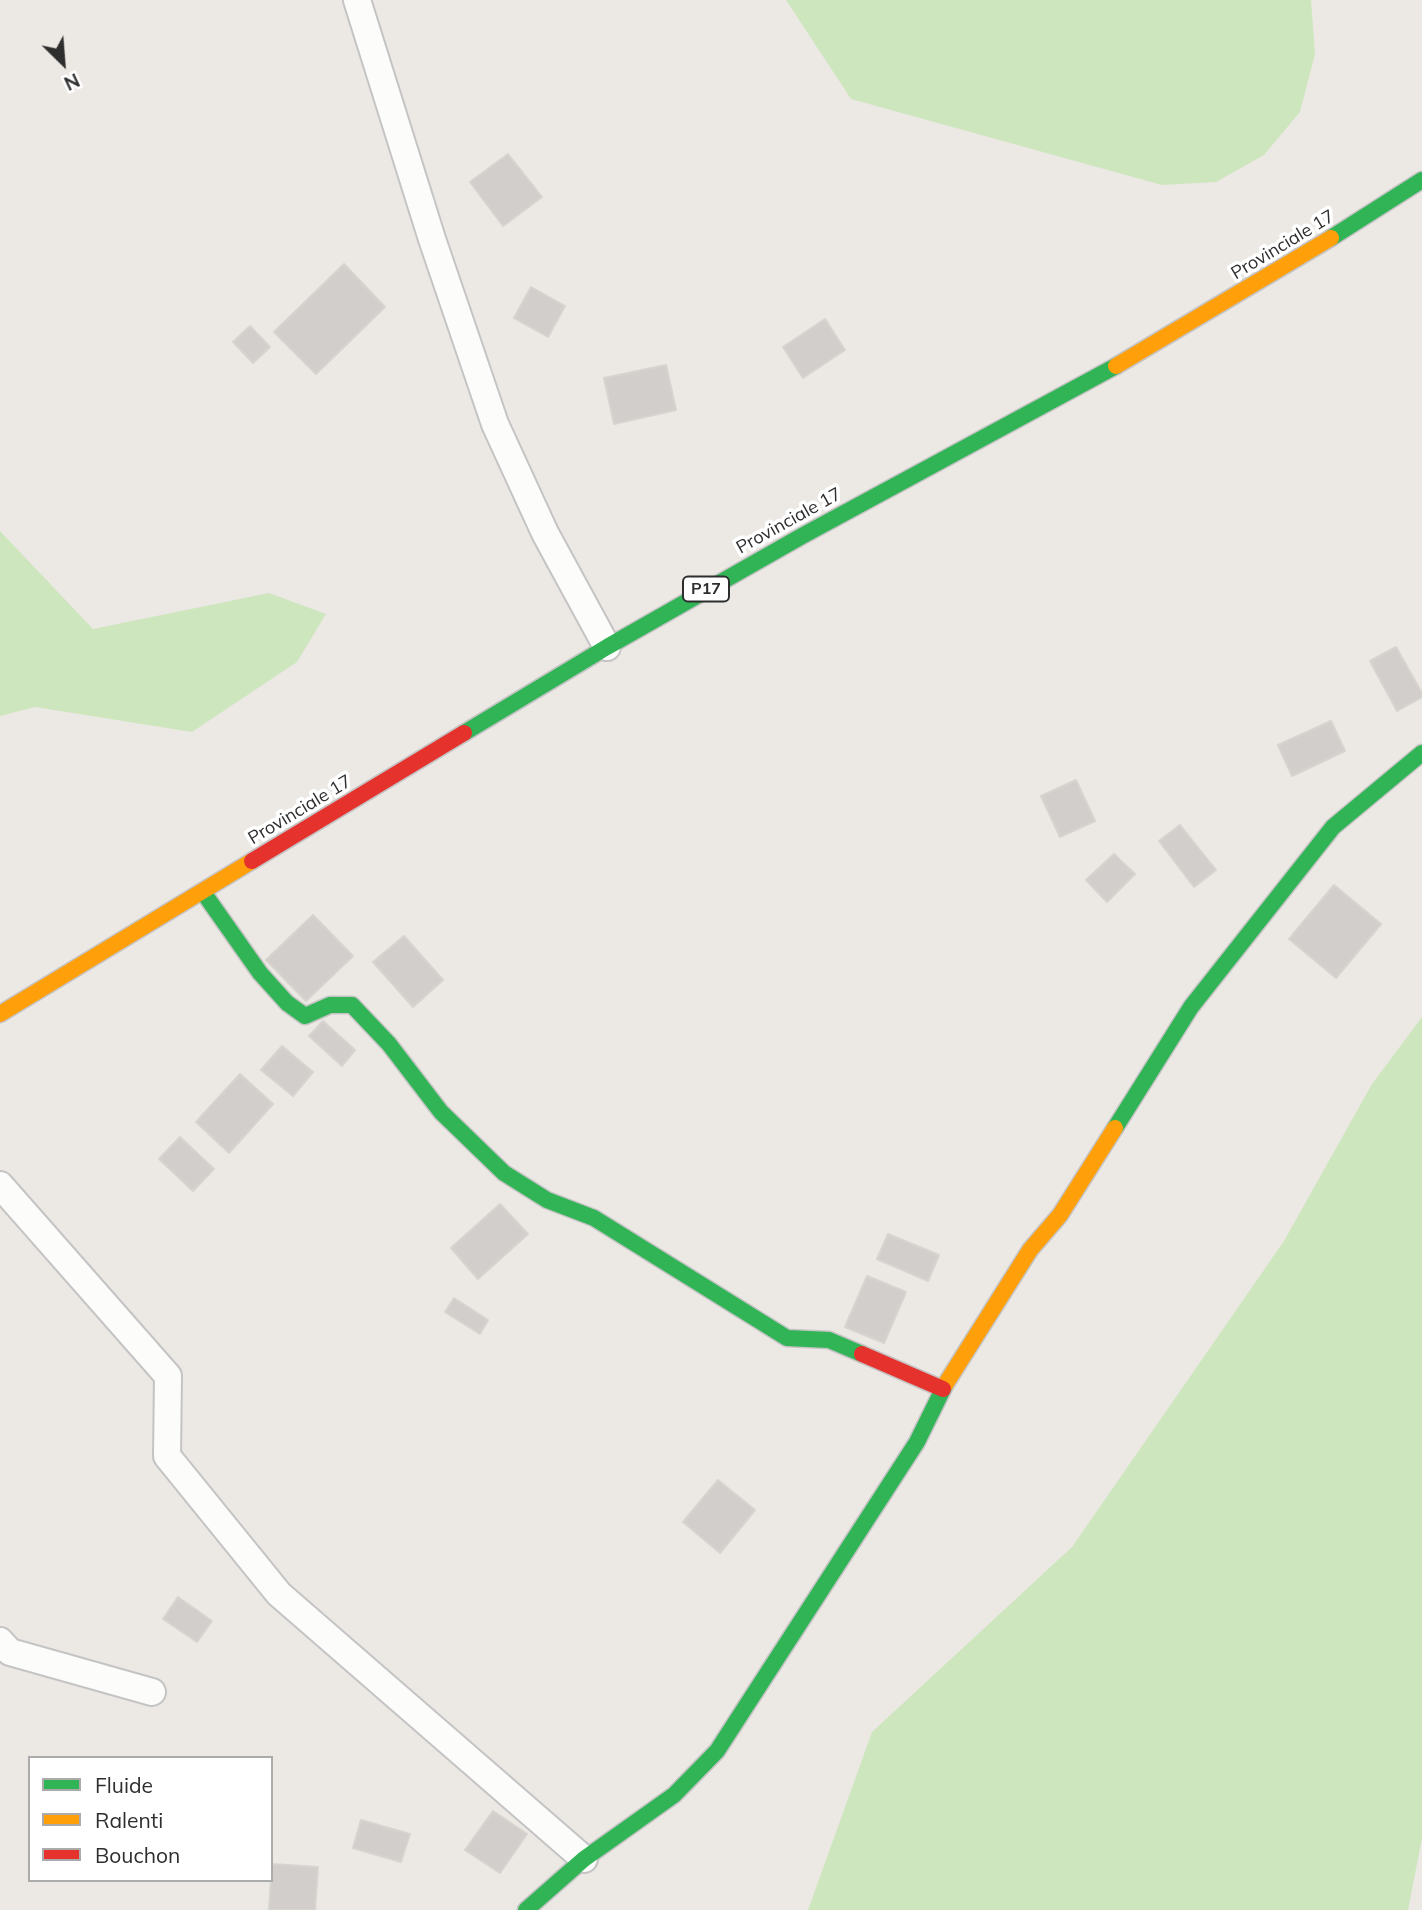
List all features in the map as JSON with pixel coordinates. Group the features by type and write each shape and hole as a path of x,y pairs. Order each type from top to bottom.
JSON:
{"street":[{"path":"357,0 432,239 495,424 545,533 607,647"},
{"name":"Provinciale 17","path":"0,1014 607,647 802,536 1059,400 1280,270 1422,180"},
{"path":"526,1910 584,1859 674,1795 717,1751 917,1443 943,1390 1030,1250 1060,1215 1191,1007 1333,827 1422,753"},
{"path":"203,892 260,973 287,1003 305,1016 330,1004 352,1005 389,1044 441,1112 504,1173 547,1200 594,1218 787,1338 829,1340 943,1390"},
{"path":"0,1185 168,1376 167,1455 279,1594 584,1859"},
{"path":"0,1641 9,1652 152,1692"}],"green space":[{"path":"786,0 1311,0 1315,54 1300,112 1264,155 1216,182 1162,185 851,99"},
{"path":"0,531 93,629 269,593 326,614 297,662 192,732 35,707 0,716"},
{"path":"1422,1017 1422,1838 1408,1910 808,1910 872,1732 1072,1547 1284,1241 1372,1084"}],"building":[{"path":"508,154 542,197 503,226 470,182"},
{"path":"344,264 385,307 316,374 274,332"},
{"path":"531,287 565,306 548,337 514,318"},
{"path":"825,319 845,350 803,378 783,347"},
{"path":"250,326 270,347 253,363 233,342"},
{"path":"666,365 676,410 614,424 604,378"},
{"path":"1396,647 1422,693 1422,697 1397,711 1370,661"},
{"path":"1331,721 1345,751 1292,776 1278,745"},
{"path":"1076,780 1095,821 1060,837 1041,796"},
{"path":"1180,825 1216,870 1194,887 1159,841"},
{"path":"1114,854 1135,874 1107,902 1086,880"},
{"path":"1334,885 1381,924 1336,978 1289,939"},
{"path":"313,915 353,956 306,1001 266,960"},
{"path":"404,936 443,980 413,1007 373,962"},
{"path":"323,1021 355,1050 342,1066 309,1036"},
{"path":"282,1046 313,1072 293,1096 261,1070"},
{"path":"240,1074 273,1104 229,1153 196,1122"},
{"path":"180,1137 214,1169 193,1191 159,1159"},
{"path":"500,1204 528,1234 478,1279 451,1248"},
{"path":"888,1234 939,1255 928,1281 877,1259"},
{"path":"867,1276 906,1292 884,1343 845,1327"},
{"path":"454,1298 488,1320 480,1334 445,1312"},
{"path":"718,1480 755,1510 720,1553 683,1522"},
{"path":"178,1597 212,1621 197,1642 163,1619"},
{"path":"493,1811 527,1834 500,1873 465,1850"},
{"path":"361,1820 410,1834 401,1862 353,1848"},
{"path":"273,1864 318,1867 315,1910 269,1910"}],"traffic: fast":[{"path":"1331,238 1422,180"},
{"path":"464,733 607,647 802,536 1116,366"},
{"path":"1115,1128 1191,1007 1333,827 1422,753"},
{"path":"203,892 260,973 287,1003 305,1016 330,1005 352,1005 389,1044 441,1112 504,1173 547,1200 594,1218 787,1338 829,1340 862,1354"},
{"path":"526,1910 584,1859 674,1795 717,1751 917,1442 945,1385"}],"traffic: slow":[{"path":"1116,366 1331,238"},
{"path":"0,1014 252,861"},
{"path":"945,1385 1030,1250 1060,1215 1115,1128"}],"traffic: jam":[{"path":"252,861 464,733"},
{"path":"862,1354 943,1389"}]}
